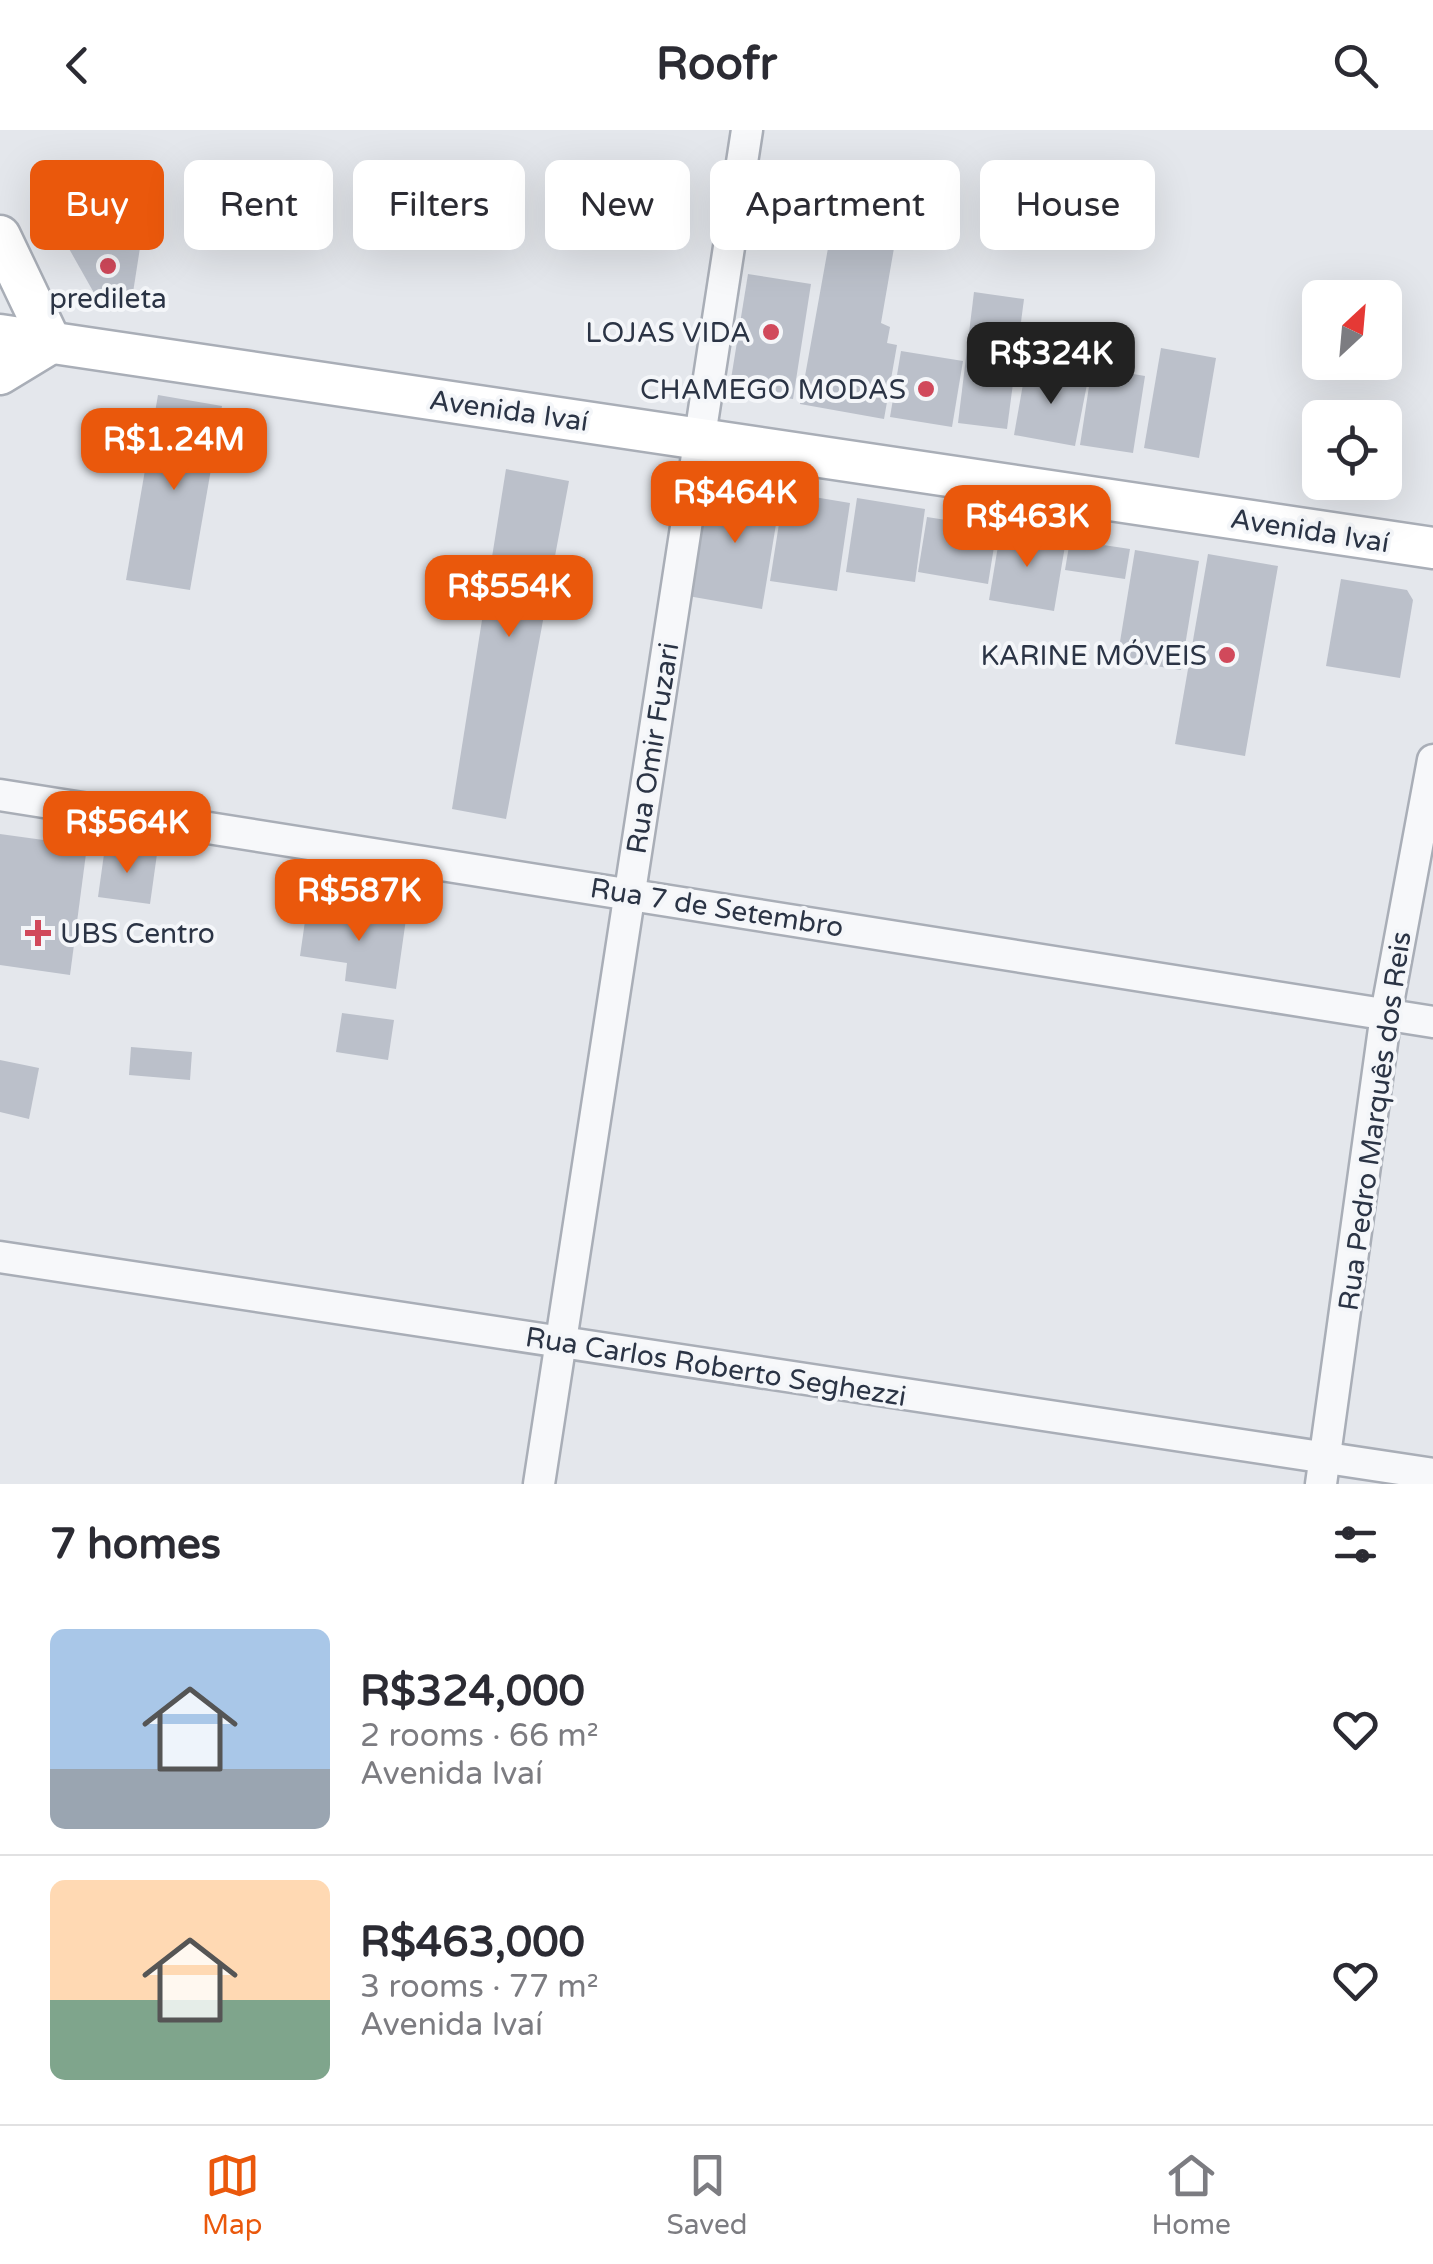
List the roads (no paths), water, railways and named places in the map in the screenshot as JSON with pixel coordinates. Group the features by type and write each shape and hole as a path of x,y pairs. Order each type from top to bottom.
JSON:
{"street":[{"name":"Rua Omir Fuzari","path":"539,1484 747,130"},
{"path":"0,236 51,343 0,374"},
{"name":"Avenida Ivaí","path":"0,335 1433,548"},
{"name":"Rua Pedro Marquês dos Reis","path":"1323,1471 1386,1014 1433,760"},
{"name":"Rua 7 de Setembro","path":"0,796 1433,1022"},
{"name":"Rua Carlos Roberto Seghezzi","path":"0,1257 561,1342 1323,1471 1433,1474"}],"place":[{"name":"predileta","path":"108,266"},
{"name":"LOJAS VIDA","path":"771,332"},
{"name":"CHAMEGO MODAS","path":"926,389"},
{"name":"KARINE MÓVEIS","path":"1227,655"},
{"name":"UBS Centro","path":"38,933"}]}
